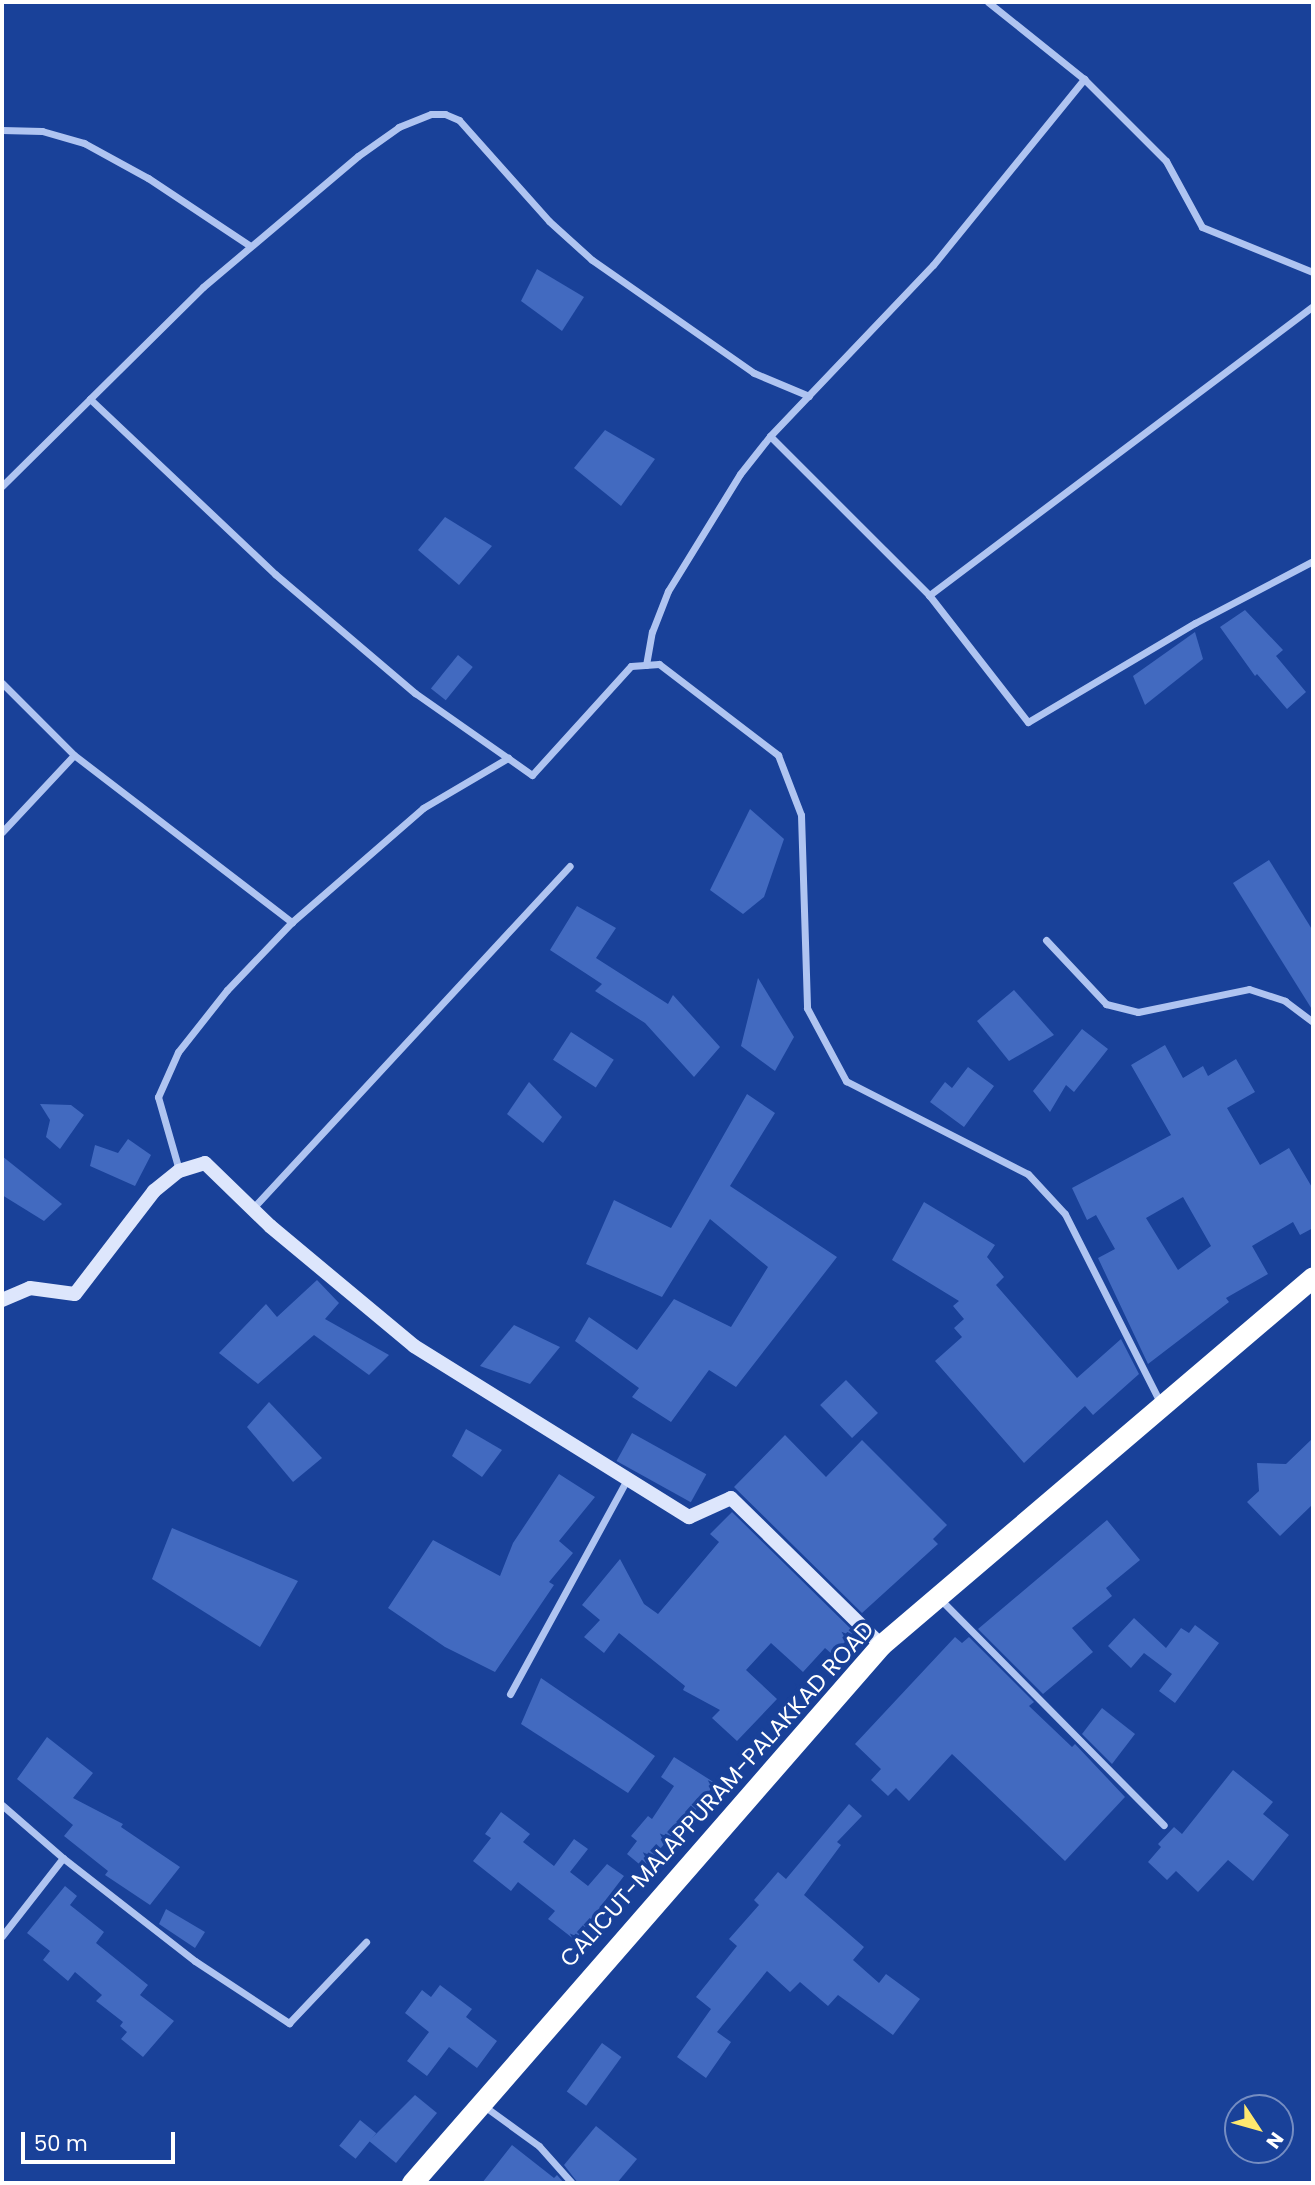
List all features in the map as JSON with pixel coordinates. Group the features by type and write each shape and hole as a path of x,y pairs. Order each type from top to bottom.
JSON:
{"highway":[{"name":"CALICUT-MALAPPURAM-PALAKKAD ROAD","path":"412,2183 881,1645 1313,1277"}],"street":[{"path":"988,2 1084,79 1166,161 1202,227 1313,272"},
{"path":"646,665 652,632 668,591 740,474 770,436 933,265 1084,79"},
{"path":"2,486 249,245 399,127 431,114 445,114 458,120 549,221 592,260 754,373 809,396"},
{"path":"2,130 42,131 84,143 148,178 249,245"},
{"path":"929,595 1313,306"},
{"path":"90,399 275,574 415,694 532,775 631,666 659,664 778,755 789,775 801,815 807,1008 846,1081 1028,1174 1065,1214 1161,1404"},
{"path":"770,436 929,595 1028,722 1117,667 1313,561"},
{"path":"2,683 74,755 292,922"},
{"path":"2,832 74,755"},
{"path":"179,1171 158,1097 178,1052 227,989 292,922 423,808 508,758"},
{"path":"253,1208 570,866"},
{"path":"1046,940 1106,1003 1138,1012 1249,989 1285,1001 1313,1021"},
{"path":"2,1300 30,1288 75,1294 154,1191 179,1171 205,1163 253,1208 414,1346 626,1481 689,1517 731,1498 881,1645"},
{"path":"510,1694 626,1481"},
{"path":"937,1596 1164,1825"},
{"path":"2,1805 63,1858 195,1961 289,2023 366,1942"},
{"path":"2,1936 63,1858"},
{"path":"481,2103 539,2146 572,2183"}],"building":[{"path":"537,269 584,297 562,331 521,301"},
{"path":"605,430 655,459 621,506 574,468"},
{"path":"445,517 492,546 459,585 418,550"},
{"path":"1245,610 1283,650 1276,656 1306,692 1287,709 1257,674 1255,676 1220,627"},
{"path":"1195,632 1203,659 1145,705 1133,676"},
{"path":"458,655 473,667 446,700 431,688"},
{"path":"750,809 784,839 764,897 743,914 710,890"},
{"path":"1269,860 1313,931 1313,1011 1233,883"},
{"path":"577,906 616,928 596,958 668,1004 673,995 720,1047 694,1077 645,1023 595,991 602,984 550,950"},
{"path":"758,978 794,1037 775,1071 741,1046"},
{"path":"1014,990 1054,1035 1009,1061 977,1021"},
{"path":"1082,1029 1108,1049 1074,1092 1066,1085 1050,1112 1033,1091"},
{"path":"571,1032 614,1060 596,1087 553,1060"},
{"path":"1165,1045 1183,1078 1203,1066 1208,1076 1236,1059 1255,1092 1227,1108 1260,1165 1289,1148 1313,1189 1313,1228 1300,1235 1293,1222 1252,1246 1268,1274 1226,1298 1229,1302 1148,1364 1098,1258 1115,1249 1096,1215 1087,1220 1072,1188 1171,1135 1131,1065","holes":["1183,1197 1211,1246 1178,1270 1146,1218"]},
{"path":"968,1067 994,1086 964,1127 930,1102 945,1082 952,1088"},
{"path":"529,1082 562,1117 543,1143 507,1114"},
{"path":"747,1094 775,1113 730,1186 837,1257 736,1387 709,1370 671,1422 632,1397 639,1388 575,1341 589,1317 637,1350 674,1299 731,1327 768,1267 710,1219 662,1297 586,1264 614,1200 671,1228"},
{"path":"40,1104 71,1105 84,1115 60,1149 46,1137 50,1120"},
{"path":"128,1139 151,1155 135,1186 90,1166 95,1145 118,1153"},
{"path":"2,1156 62,1204 44,1221 2,1195"},
{"path":"924,1202 995,1245 987,1257 1004,1277 996,1285 1077,1378 1121,1339 1139,1374 1093,1415 1085,1406 1024,1463 935,1361 962,1337 954,1328 964,1319 953,1306 959,1301 892,1260"},
{"path":"317,1280 339,1303 325,1319 389,1355 369,1375 314,1335 258,1384 219,1353 266,1304 277,1317"},
{"path":"514,1325 560,1347 530,1384 480,1366"},
{"path":"846,1380 878,1413 852,1438 820,1405"},
{"path":"269,1402 322,1458 293,1482 247,1427"},
{"path":"466,1429 502,1450 482,1477 452,1456"},
{"path":"632,1433 706,1474 691,1502 616,1461"},
{"path":"785,1435 826,1477 862,1440 947,1525 933,1539 938,1544 862,1613 734,1487"},
{"path":"1313,1438 1313,1504 1280,1536 1247,1502 1259,1491 1257,1463 1286,1464"},
{"path":"559,1474 595,1497 559,1541 573,1553 549,1582 554,1585 495,1672 445,1647 388,1608 433,1540 500,1576 513,1543"},
{"path":"732,1512 854,1632 833,1655 825,1648 803,1672 771,1643 746,1670 777,1699 737,1741 712,1718 720,1710 683,1690 685,1686 619,1633 604,1653 584,1637 600,1620 582,1605 620,1559 644,1604 658,1614 719,1542 710,1534"},
{"path":"1107,1520 1140,1560 1106,1588 1112,1596 1072,1628 1093,1652 1043,1694 978,1629"},
{"path":"172,1528 298,1581 260,1647 152,1579"},
{"path":"1134,1618 1166,1648 1181,1628 1189,1633 1195,1625 1219,1643 1175,1703 1159,1691 1172,1674 1144,1653 1131,1668 1108,1646"},
{"path":"955,1637 962,1643 969,1637 1034,1702 1029,1706 1072,1747 1075,1744 1125,1797 1065,1861 952,1754 909,1801 896,1788 888,1796 871,1780 881,1769 855,1744"},
{"path":"541,1678 655,1756 628,1793 521,1724"},
{"path":"1102,1708 1135,1734 1112,1764 1082,1734"},
{"path":"47,1737 93,1773 73,1798 123,1824 121,1827 180,1867 150,1905 105,1875 108,1871 64,1836 73,1825 17,1779"},
{"path":"674,1757 715,1783 685,1825 682,1823 644,1868 627,1854 637,1841 631,1836 648,1816 652,1819 674,1786 661,1777"},
{"path":"1233,1770 1273,1802 1263,1814 1289,1835 1253,1881 1228,1860 1198,1892 1176,1871 1167,1880 1148,1862 1161,1847 1158,1844 1174,1827 1182,1834"},
{"path":"849,1804 862,1816 837,1842 841,1845 804,1895 864,1947 853,1960 879,1983 886,1974 920,1999 893,2035 838,1995 828,2006 800,1982 790,1992 767,1971 717,2032 731,2042 706,2078 677,2057 711,2009 696,1997 737,1946 729,1939 759,1905 754,1900 778,1872 786,1879"},
{"path":"501,1812 530,1834 523,1842 554,1866 574,1839 588,1849 570,1872 588,1886 607,1864 624,1876 575,1940 548,1919 555,1911 518,1882 511,1891 473,1861 491,1838 485,1834"},
{"path":"65,1886 77,1896 70,1905 104,1932 96,1943 148,1985 140,1995 174,2021 143,2057 121,2039 127,2032 120,2026 123,2022 96,2001 102,1995 75,1972 68,1981 43,1960 50,1951 27,1933"},
{"path":"166,1909 205,1932 195,1948 159,1924"},
{"path":"440,1985 472,2009 466,2017 497,2041 477,2068 449,2047 427,2076 407,2061 429,2032 405,2013 422,1990 431,1997"},
{"path":"602,2043 621,2057 586,2106 567,2092"},
{"path":"415,2095 437,2113 396,2163 369,2141"},
{"path":"360,2120 376,2133 356,2159 339,2146"},
{"path":"596,2126 637,2159 617,2183 578,2183 564,2165"},
{"path":"512,2145 554,2178 557,2175 564,2183 482,2183"}]}
